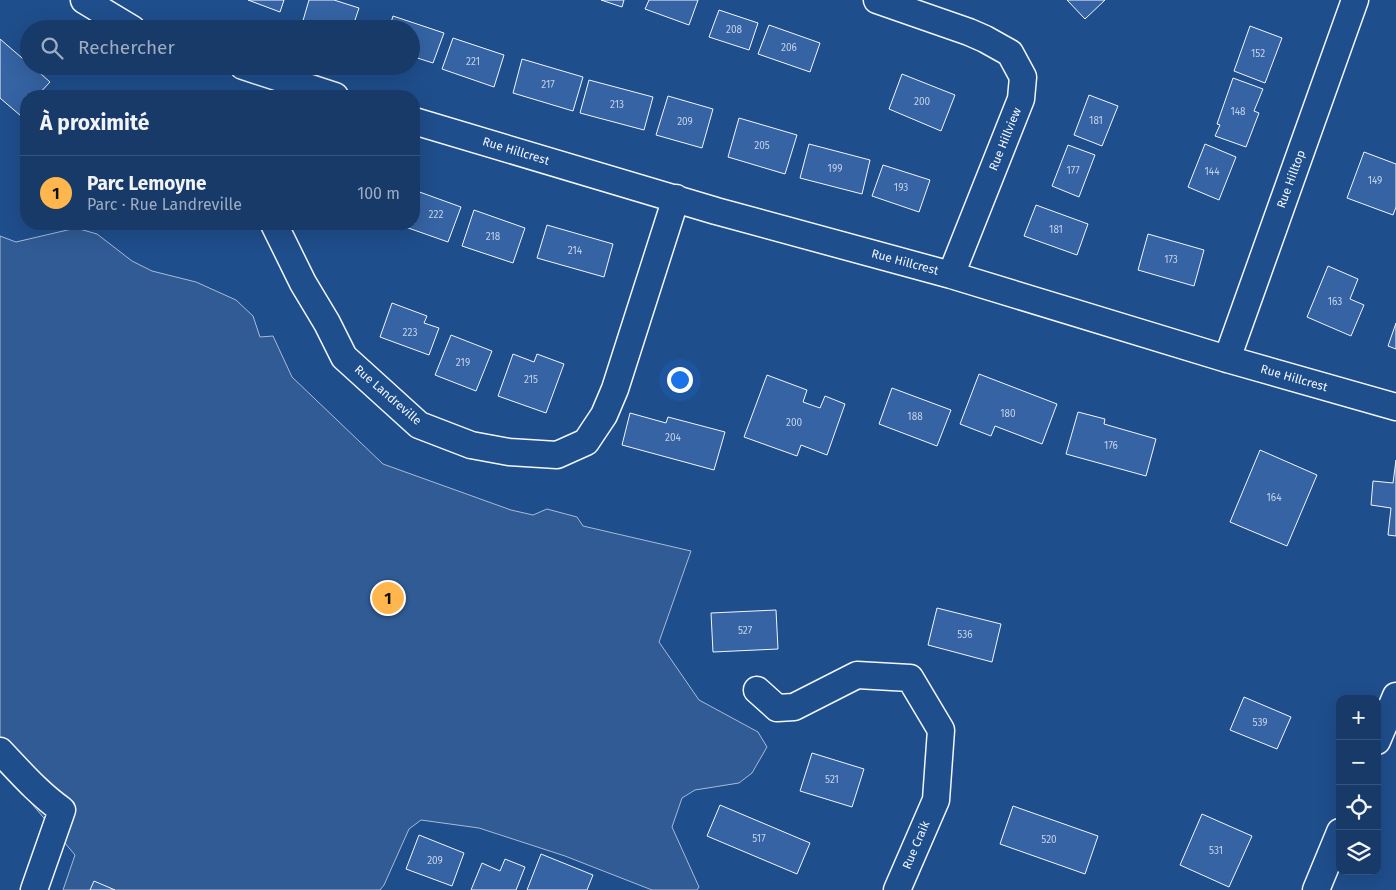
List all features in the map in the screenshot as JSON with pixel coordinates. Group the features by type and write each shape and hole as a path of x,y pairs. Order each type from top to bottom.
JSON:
{"street":[{"path":"84,0 117,20"},
{"name":"Rue Hillview","path":"877,0 985,39 1010,52 1023,77 1021,99 951,275"},
{"name":"Rue Hilltop","path":"1227,359 1356,0"},
{"path":"263,75 297,90"},
{"name":"Rue Hillcrest","path":"420,123 726,213 951,275 1227,359 1396,407"},
{"name":"Rue Landreville","path":"277,230 344,357 419,425 471,445 509,452 557,455 586,442 604,415 676,198"},
{"name":"Rue Craik","path":"757,690 777,708 794,707 857,675 910,678 941,730 936,800 896,890"},
{"path":"1377,740 1396,696"},
{"path":"0,750 45,798 62,810 34,890"},
{"path":"1316,890 1336,842"}],"shaded area":[{"path":"67,230 83,230 97,234 132,261 152,271 196,282 236,300 253,316 260,337 273,336 292,377 383,464 511,510 533,515 547,509 577,517 583,526 691,551 659,642 699,700 758,732 767,747 752,773 739,783 695,790 682,798 672,827 699,887 697,890 652,890 565,856 479,828 421,820 409,829 380,890 63,890 75,855 0,766 0,236 16,242"}],"building":[{"path":"248,0 284,0 280,12"},
{"path":"309,0 334,0 359,8 355,20 303,20"},
{"path":"601,0 624,0 622,7"},
{"path":"649,0 698,0 689,25 645,9"},
{"path":"1067,0 1105,0 1085,19"},
{"path":"719,10 758,23 749,50 709,37"},
{"path":"393,16 405,20 392,20"},
{"path":"420,25 444,33 433,63 420,59"},
{"path":"769,25 820,43 810,72 758,54"},
{"path":"1250,26 1282,38 1265,83 1234,71"},
{"path":"453,38 504,55 494,87 442,69"},
{"path":"0,39 20,56 20,75 42,75 50,82 43,90 20,90 20,115 0,98"},
{"path":"522,59 583,77 573,111 513,93"},
{"path":"902,74 955,95 941,131 889,109"},
{"path":"1233,78 1263,89 1254,111 1259,113 1246,147 1215,136 1220,125 1217,124"},
{"path":"589,80 653,97 644,130 580,113"},
{"path":"1089,95 1118,106 1102,146 1074,135"},
{"path":"668,96 713,109 702,148 656,135"},
{"path":"739,118 797,135 785,174 728,157"},
{"path":"809,144 870,160 862,194 800,178"},
{"path":"1205,144 1236,157 1219,200 1188,187"},
{"path":"1068,145 1095,155 1079,197 1052,186"},
{"path":"1364,152 1396,164 1396,207 1393,215 1347,198"},
{"path":"883,165 930,180 919,212 872,196"},
{"path":"420,192 461,207 448,242 414,230 420,230"},
{"path":"1036,205 1088,224 1077,255 1024,236"},
{"path":"474,210 525,228 513,263 462,246"},
{"path":"547,225 613,244 604,277 537,258"},
{"path":"1148,234 1204,250 1194,286 1138,270"},
{"path":"1328,266 1358,279 1350,299 1364,305 1351,336 1307,317"},
{"path":"392,303 427,316 424,323 439,328 429,355 380,337"},
{"path":"1396,323 1396,349 1388,346"},
{"path":"451,335 492,351 476,391 435,375"},
{"path":"513,354 534,362 537,354 564,364 546,413 498,396"},
{"path":"979,374 1057,404 1042,444 995,426 991,436 960,424"},
{"path":"767,375 807,390 803,402 820,408 825,396 845,404 827,455 801,445 797,456 744,437"},
{"path":"892,388 951,410 937,446 879,424"},
{"path":"1078,412 1105,419 1104,424 1156,439 1146,476 1066,454"},
{"path":"630,413 666,423 668,417 725,432 714,470 622,445"},
{"path":"1260,450 1317,475 1287,546 1230,522"},
{"path":"1396,460 1396,536 1388,535 1391,508 1371,505 1373,481 1393,483"},
{"path":"937,608 1001,624 992,662 928,645"},
{"path":"776,610 778,649 713,652 711,613"},
{"path":"1244,697 1291,717 1277,749 1230,730"},
{"path":"812,753 864,769 852,807 800,791"},
{"path":"720,805 810,843 797,874 707,836"},
{"path":"1013,806 1098,836 1085,874 1000,844"},
{"path":"1202,814 1252,836 1229,887 1180,865"},
{"path":"419,835 464,853 452,886 406,869"},
{"path":"541,854 593,875 587,890 527,890"},
{"path":"505,859 525,867 516,890 471,890 482,863 500,871"},
{"path":"94,881 115,890 90,890"}],"place":[{"name":"Parc Lemoyne","path":"388,598"}]}
